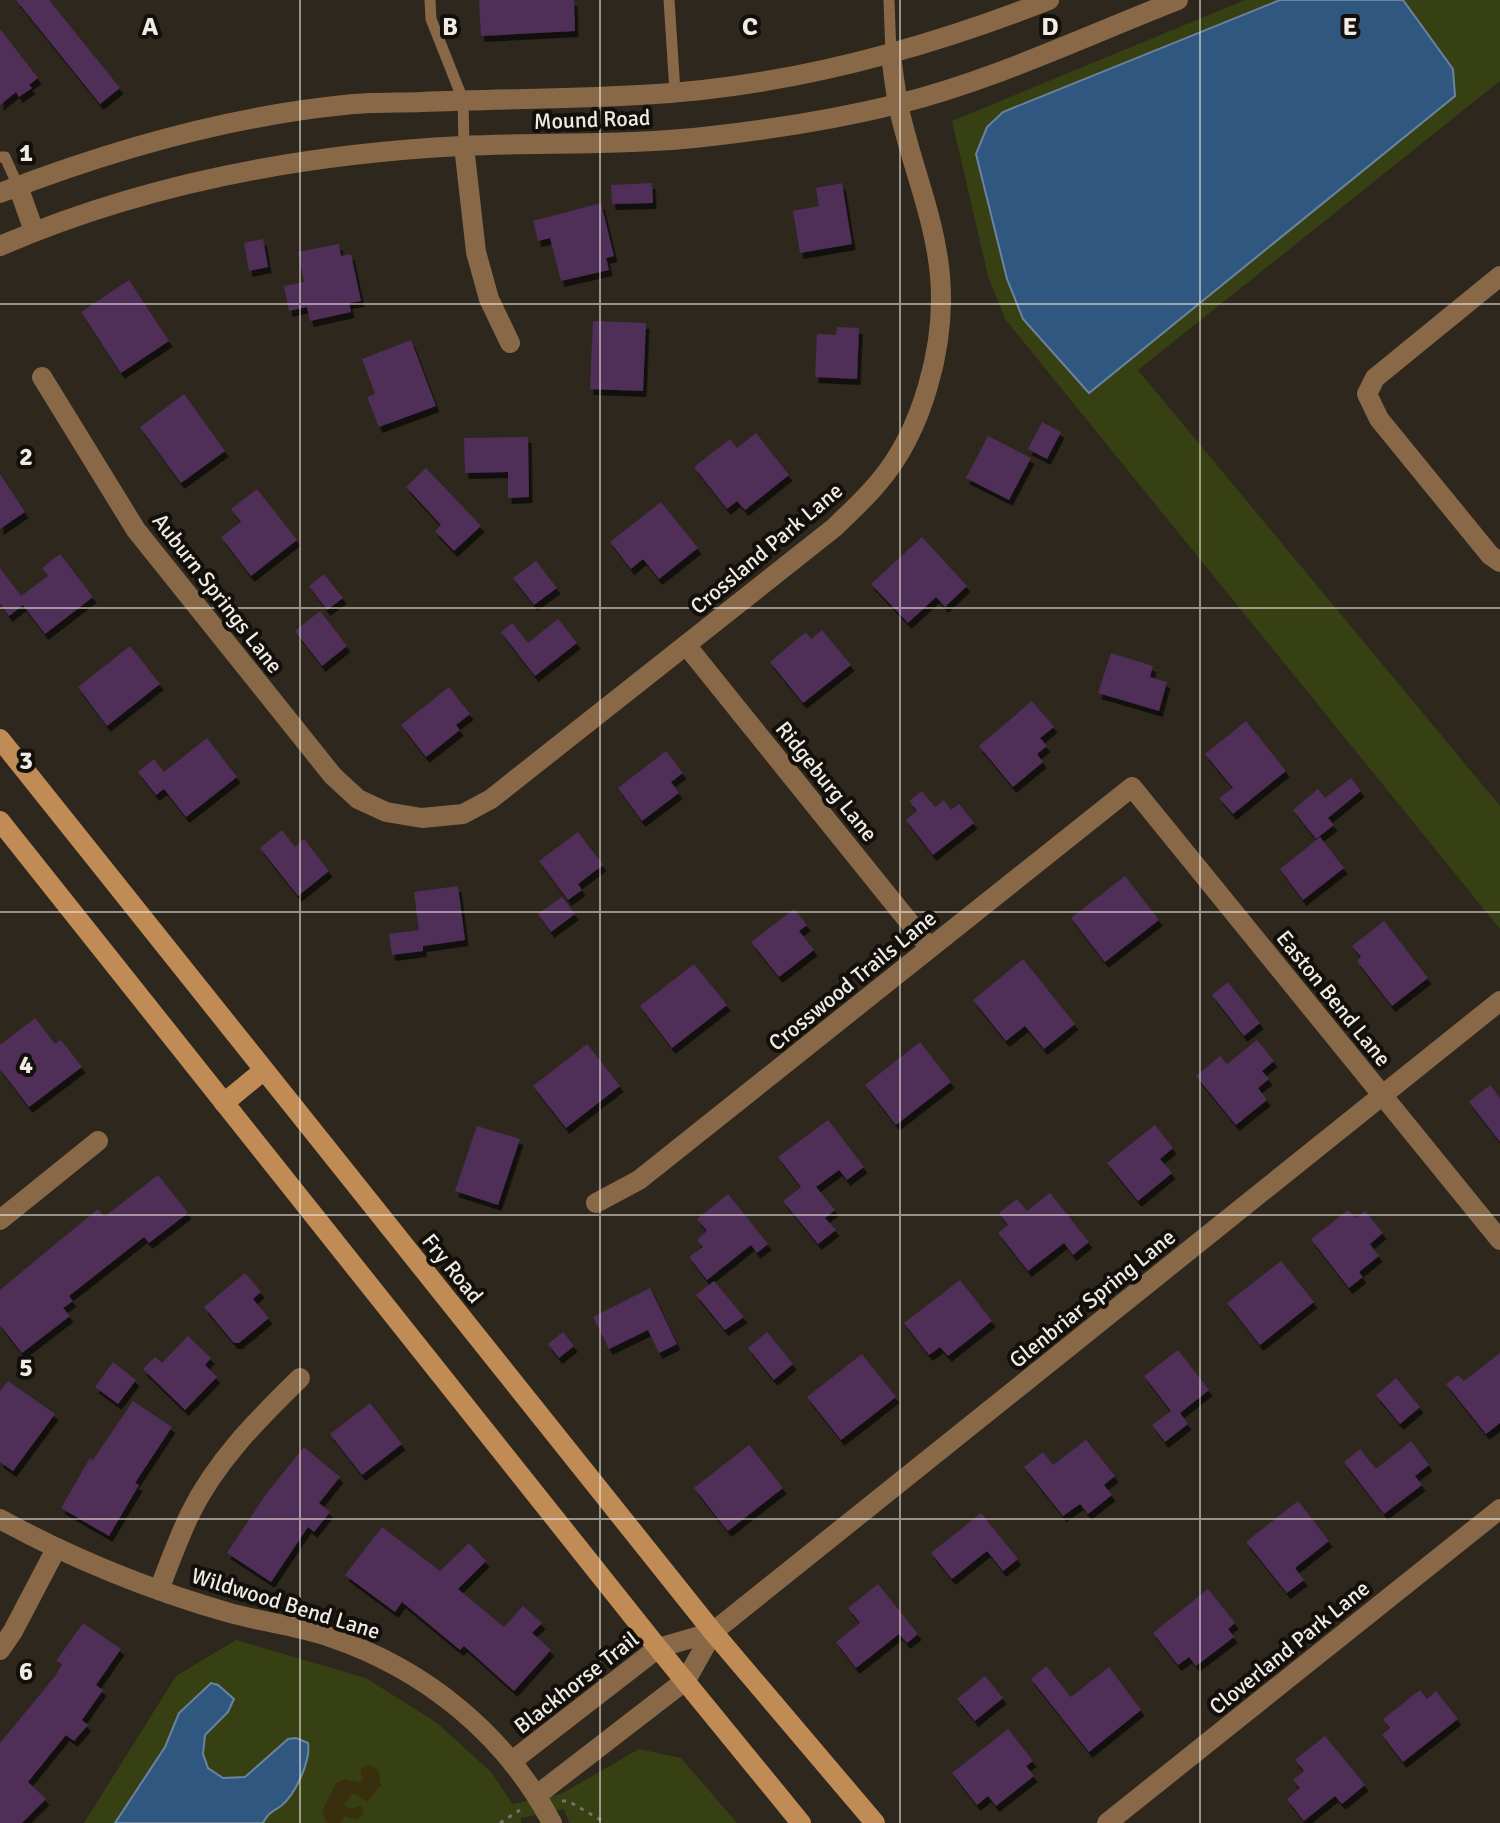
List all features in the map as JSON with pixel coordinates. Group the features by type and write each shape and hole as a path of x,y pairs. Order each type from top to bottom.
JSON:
{"main road":[{"name":"Fry Road","path":"0,739 713,1632 875,1823"},
{"path":"0,821 658,1648 801,1823"},
{"path":"224,1103 264,1070"}],"street":[{"name":"Mound Road","path":"9,190 95,158 172,135 345,105 642,95 782,79 891,55 994,22 1049,0"},
{"name":"Mound Road","path":"0,246 34,231 154,192 347,154 464,146 643,142 711,136 781,127 898,104 1011,66 1178,0"},
{"name":"Crossland Park Lane","path":"386,812 422,818 463,814 491,799 835,527 879,483 905,443 926,393 940,337 940,276 932,230 898,104 891,55"},
{"path":"464,146 476,252 489,299 510,343"},
{"path":"9,190 34,231"},
{"path":"1500,276 1375,378 1367,394 1379,419 1490,555 1500,562"},
{"name":"Auburn Springs Lane","path":"42,377 136,530 333,776 358,799 386,812"},
{"name":"Ridgeburg Lane","path":"686,645 930,948"},
{"name":"Crosswood Trails Lane","path":"596,1203 639,1180 1132,787"},
{"name":"Easton Bend Lane","path":"1132,787 1500,1240"},
{"name":"Glenbriar Spring Lane","path":"713,1632 1500,1001"},
{"path":"0,1220 98,1141"},
{"path":"159,1590 191,1512 217,1469 252,1425 300,1378"},
{"name":"Cloverland Park Lane","path":"1107,1823 1500,1509"},
{"name":"Wildwood Bend Lane","path":"0,1519 56,1549 159,1590 231,1613 327,1636 384,1657 430,1685 472,1720 512,1761 537,1795 552,1823"},
{"path":"0,1650 56,1549"},
{"path":"537,1795 686,1680 713,1632"},
{"name":"Blackhorse Trail","path":"512,1761 658,1648 713,1632"}],"lane":[{"path":"430,0 431,19 463,100 464,146"},
{"path":"669,0 675,92"},
{"path":"889,0 891,55"},
{"path":"0,157 5,157 9,190"}],"green space":[{"path":"1245,0 1280,0 1003,112 986,127 1453,69 1403,0 1500,0 1500,81 1138,370 1500,806 1500,929 1005,319 988,276 952,121"},
{"path":"236,1640 366,1678 437,1723 490,1771 513,1804 561,1794 639,1749 681,1758 737,1823 569,1823 564,1809 521,1818 521,1823 84,1823 176,1676"}],"sand":[{"path":"368,1764 378,1770 381,1785 367,1802 353,1793 344,1804 350,1809 361,1806 364,1814 357,1820 344,1816 341,1823 327,1823 322,1811 336,1783 344,1779 361,1783 360,1770"}],"water":[{"path":"1280,0 1403,0 1453,69 1455,96 1089,393 1023,319 1007,279 976,154 987,127 1003,112"},
{"path":"211,1683 234,1699 228,1712 205,1735 203,1754 208,1768 223,1778 245,1777 288,1739 296,1738 308,1743 308,1750 301,1777 292,1794 263,1823 115,1823 165,1747 179,1713"}],"building":[{"path":"16,0 49,0 120,88 100,104"},
{"path":"479,0 574,0 575,31 481,36"},
{"path":"0,29 38,78 29,85 32,88 19,97 16,92 0,105"},
{"path":"652,183 653,203 612,204 611,185"},
{"path":"842,183 852,244 800,253 793,211 819,206 816,188"},
{"path":"601,203 614,256 606,258 609,270 561,281 550,238 538,241 533,221"},
{"path":"263,239 268,267 249,271 244,243"},
{"path":"339,244 341,256 351,254 361,301 349,303 351,312 310,321 307,307 289,311 284,286 304,282 298,252"},
{"path":"129,280 169,341 121,373 81,312"},
{"path":"593,321 646,323 643,391 590,389"},
{"path":"837,327 859,328 857,379 815,377 817,334 836,335"},
{"path":"411,340 436,406 379,427 367,397 375,394 362,359"},
{"path":"184,394 225,451 181,483 140,427"},
{"path":"1042,422 1061,432 1047,459 1028,449"},
{"path":"756,433 789,475 745,510 737,501 727,509 694,467 730,439 737,448"},
{"path":"988,436 1031,458 1009,500 966,478"},
{"path":"528,437 529,497 508,498 508,472 465,473 464,438"},
{"path":"426,468 481,526 454,551 435,531 441,525 406,487"},
{"path":"0,474 25,512 0,529"},
{"path":"257,489 297,540 251,576 221,537 241,522 231,509"},
{"path":"661,502 698,548 659,579 643,559 631,569 610,542"},
{"path":"922,537 967,586 945,607 936,597 908,623 871,584"},
{"path":"60,554 93,597 45,634 23,605 9,616 0,603 0,568 21,596 48,576 42,568"},
{"path":"536,561 557,588 534,605 513,578"},
{"path":"324,574 343,598 327,610 309,586"},
{"path":"320,611 347,646 322,666 295,631"},
{"path":"558,619 577,643 535,676 501,632 512,623 528,643"},
{"path":"822,630 851,665 803,703 770,662 806,632 811,639"},
{"path":"130,646 160,684 107,726 78,687"},
{"path":"1111,653 1153,666 1150,677 1167,682 1159,711 1098,693"},
{"path":"449,687 470,714 456,725 460,730 426,757 401,725"},
{"path":"1032,701 1054,727 1040,738 1047,746 1037,754 1043,762 1013,787 979,746"},
{"path":"1246,721 1286,771 1233,814 1219,798 1233,788 1205,754"},
{"path":"207,738 237,777 186,817 164,789 156,795 138,772 154,759 164,772"},
{"path":"666,751 683,773 671,782 679,793 642,821 618,788"},
{"path":"1351,778 1361,791 1328,818 1334,825 1316,839 1293,810 1318,789 1325,798"},
{"path":"922,791 935,807 944,800 951,810 959,804 974,823 933,855 906,820 917,811 909,801"},
{"path":"282,830 295,847 304,839 329,871 298,896 260,848"},
{"path":"578,832 603,865 578,884 582,890 568,900 539,861"},
{"path":"1320,837 1344,868 1303,900 1280,869"},
{"path":"1125,876 1159,920 1105,962 1071,918"},
{"path":"458,886 465,940 423,946 423,951 392,955 389,934 419,930 414,892"},
{"path":"562,897 575,914 551,932 538,914"},
{"path":"794,909 807,925 799,931 814,950 779,977 751,942"},
{"path":"1384,921 1428,978 1392,1006 1357,961 1361,957 1352,946"},
{"path":"1023,959 1075,1024 1044,1049 1025,1026 1006,1041 973,1000"},
{"path":"694,964 727,1005 672,1048 640,1006"},
{"path":"1228,982 1260,1023 1244,1036 1212,995"},
{"path":"35,1018 55,1044 61,1040 82,1067 29,1107 0,1069 0,1045"},
{"path":"1257,1040 1274,1061 1262,1071 1269,1079 1258,1088 1267,1100 1236,1125 1196,1076 1220,1056 1227,1064"},
{"path":"920,1042 951,1082 896,1125 865,1085"},
{"path":"587,1044 620,1086 566,1128 533,1086"},
{"path":"1490,1085 1500,1098 1500,1142 1469,1102"},
{"path":"828,1120 864,1167 847,1180 839,1170 816,1187 835,1210 825,1218 836,1230 818,1244 783,1201 801,1187 778,1157"},
{"path":"1155,1125 1173,1148 1160,1159 1172,1173 1138,1201 1107,1163"},
{"path":"477,1126 520,1139 498,1205 455,1191"},
{"path":"158,1175 188,1213 149,1243 144,1237 69,1296 73,1301 63,1308 70,1316 22,1353 0,1325 0,1290 98,1209 104,1217"},
{"path":"1050,1193 1089,1242 1073,1255 1064,1243 1028,1271 998,1233 1008,1225 999,1213 1017,1199 1027,1211"},
{"path":"728,1194 768,1244 757,1253 751,1245 707,1280 689,1257 703,1247 697,1240 707,1231 697,1219"},
{"path":"1348,1210 1356,1218 1365,1211 1383,1233 1370,1244 1379,1256 1359,1272 1363,1277 1349,1288 1311,1239"},
{"path":"1281,1261 1314,1302 1260,1345 1227,1303"},
{"path":"245,1273 261,1292 253,1299 269,1318 239,1343 234,1343 204,1307"},
{"path":"960,1280 992,1321 948,1356 940,1347 929,1355 904,1323"},
{"path":"714,1281 744,1317 725,1330 696,1295"},
{"path":"650,1288 677,1344 659,1353 648,1330 609,1349 593,1317"},
{"path":"563,1332 574,1346 559,1358 548,1344"},
{"path":"767,1332 793,1364 774,1380 748,1348"},
{"path":"188,1336 211,1358 205,1365 217,1377 185,1410 143,1369 155,1357 162,1363"},
{"path":"1178,1350 1209,1390 1180,1413 1188,1424 1165,1442 1152,1425 1171,1411 1144,1376"},
{"path":"1500,1353 1500,1423 1486,1434 1446,1384 1458,1375 1464,1381"},
{"path":"862,1354 896,1397 841,1440 807,1397"},
{"path":"113,1362 136,1380 118,1404 95,1387"},
{"path":"1396,1378 1420,1407 1400,1424 1376,1395"},
{"path":"8,1381 55,1414 13,1471 0,1462 0,1391"},
{"path":"133,1401 172,1427 135,1483 139,1485 109,1536 61,1508 90,1458 93,1460"},
{"path":"370,1403 402,1444 362,1475 330,1434"},
{"path":"1086,1440 1115,1476 1104,1485 1112,1495 1088,1514 1080,1504 1063,1516 1024,1467 1043,1452 1053,1465"},
{"path":"1411,1441 1429,1465 1415,1476 1422,1485 1384,1514 1344,1462 1360,1449 1376,1469"},
{"path":"749,1445 783,1488 728,1531 694,1488"},
{"path":"304,1447 340,1477 319,1503 330,1512 314,1532 308,1527 271,1582 227,1553 266,1494"},
{"path":"1298,1501 1329,1541 1295,1568 1304,1580 1287,1593 1246,1542"},
{"path":"981,1513 1018,1559 1003,1571 987,1551 952,1579 931,1553"},
{"path":"382,1527 440,1571 469,1543 486,1561 458,1589 504,1627 523,1606 542,1623 532,1633 551,1650 514,1691 464,1646 460,1650 402,1602 395,1612 345,1575"},
{"path":"878,1584 918,1634 907,1643 899,1634 856,1668 836,1642 860,1623 848,1608"},
{"path":"1208,1589 1235,1623 1228,1629 1234,1637 1196,1666 1189,1657 1178,1665 1153,1633"},
{"path":"83,1623 121,1649 96,1685 103,1690 82,1720 88,1725 74,1741 66,1735 28,1782 46,1799 22,1823 0,1823 0,1743 56,1675 62,1664 56,1661"},
{"path":"1046,1666 1071,1697 1109,1667 1141,1710 1089,1752 1031,1679"},
{"path":"985,1676 1003,1698 975,1721 957,1699"},
{"path":"1420,1690 1427,1699 1436,1691 1458,1719 1403,1762 1382,1735 1390,1728 1383,1719"},
{"path":"1008,1729 1033,1761 1026,1766 1034,1776 996,1806 988,1796 977,1805 952,1773"},
{"path":"1325,1736 1365,1785 1342,1804 1335,1796 1304,1821 1287,1799 1300,1788 1293,1780 1304,1771 1295,1760"}]}
